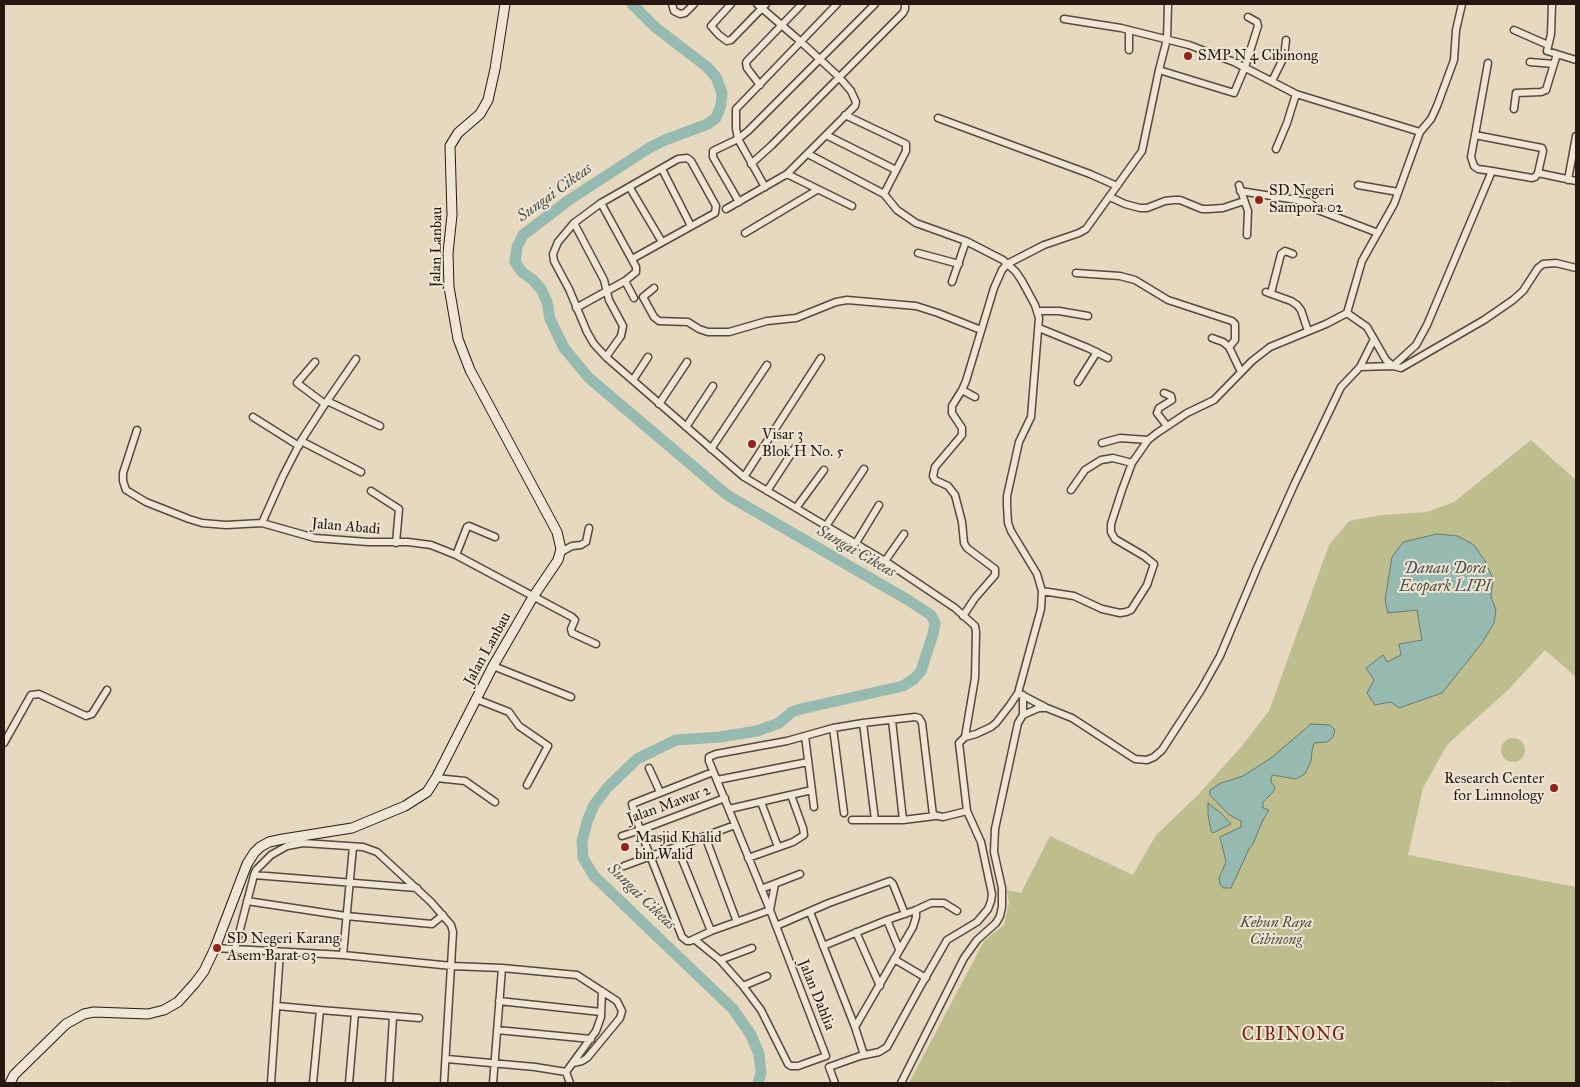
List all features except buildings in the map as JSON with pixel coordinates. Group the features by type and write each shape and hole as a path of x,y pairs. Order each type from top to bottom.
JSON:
{"street":[{"name":"Jalan Lanbau","path":"10,1083 14,1075 66,1024 84,1014 148,1014 164,1010 173,1005 195,984 204,971 215,948 247,864 260,847 269,842 352,828 415,801 427,792 493,666 533,597 555,565 561,552 557,532 470,370 458,339 449,287 448,252 452,215 450,146 458,133 480,114 488,100 495,68 504,4"},
{"path":"672,4 676,13 680,14 685,13 694,4"},
{"path":"726,209 787,174 856,102 851,91 839,77 761,5 729,41 726,41 712,28 713,23 731,4"},
{"path":"760,85 747,68 746,63 802,4"},
{"path":"765,187 738,138 736,110 837,4"},
{"path":"740,202 712,153 714,150 738,138 758,122 875,4"},
{"path":"751,164 903,13 905,4"},
{"path":"964,616 975,598 995,575 995,569 967,548 964,543 962,522 954,495 948,486 935,480 933,476 935,467 962,435 962,428 951,410 952,406 962,390 998,278 1007,264 1044,245 1086,229 1142,151 1167,39 1168,4"},
{"path":"1042,591 1074,596 1102,609 1126,612 1131,610 1147,586 1154,566 1144,556 1118,542 1111,532 1111,524 1132,463 1148,440 1187,413 1214,400 1241,372 1270,347 1326,324 1347,313 1362,261 1388,215 1420,132 1437,106 1454,60 1456,30 1462,4"},
{"path":"1552,4 1552,26 1547,51 1576,60"},
{"path":"1159,70 1232,93 1235,92 1258,24 1256,20 1248,17"},
{"path":"1064,20 1102,24 1167,39 1214,54 1245,67 1296,94 1420,132"},
{"path":"1129,30 1129,50"},
{"path":"1514,30 1548,45"},
{"path":"1272,81 1282,64 1286,40"},
{"path":"1514,109 1516,93 1546,90 1557,54"},
{"path":"1530,62 1554,64"},
{"path":"1475,135 1542,148 1538,173 1532,178 1492,172 1478,169 1472,162 1471,157 1488,63"},
{"path":"1276,149 1283,136 1296,94"},
{"path":"845,115 906,144 906,151 884,194"},
{"path":"938,118 1090,174 1117,186"},
{"path":"826,135 896,170"},
{"path":"1568,180 1576,136"},
{"path":"808,154 884,194 897,210 916,223 966,241 1007,264 1022,281 1037,311 1038,328 1031,417 1019,442 1007,496 1008,523 1037,574 1042,591 1041,609 1029,650 1020,694 1024,715"},
{"path":"632,259 715,212 716,206 691,161 687,158 678,159 601,203 574,223 558,242 553,254 554,261 569,289 587,332 594,344 606,357 744,477 885,560 942,599 975,626 975,678 965,737"},
{"path":"662,169 691,226"},
{"path":"1393,366 1416,344 1427,325 1492,172"},
{"path":"1538,173 1576,181"},
{"path":"787,174 852,206"},
{"path":"1358,184 1398,192"},
{"path":"630,188 662,242"},
{"path":"1247,235 1249,216 1240,188 1309,202 1318,210 1378,233"},
{"path":"745,233 817,190"},
{"path":"1110,197 1140,208 1147,208 1165,201 1174,200 1180,200 1202,209 1223,208 1244,201"},
{"path":"576,308 625,281 636,272 632,259 601,203"},
{"path":"574,223 604,280 609,300 623,326 621,336 606,357"},
{"path":"952,282 966,241"},
{"path":"1293,254 1285,251 1281,254 1268,293 1292,301 1297,305 1301,310 1308,331"},
{"path":"918,253 959,264"},
{"path":"1360,367 1393,366 1401,368 1484,320 1513,300 1523,291 1538,268 1543,264 1556,263 1576,268"},
{"path":"1076,273 1120,276 1135,280 1168,300 1232,321 1235,324 1236,338 1229,347"},
{"path":"625,281 634,298"},
{"path":"654,288 643,297 654,317 659,321 688,322 698,330 708,332 729,332 767,321 796,318 836,302 847,300 916,306 938,312 981,330"},
{"path":"1037,311 1060,311 1088,316"},
{"path":"1347,313 1367,327 1386,360 1393,366"},
{"path":"1038,328 1108,358"},
{"path":"1212,338 1223,342 1229,347 1241,372"},
{"path":"1020,694 1072,718 1135,759 1151,759 1162,750 1201,690 1220,656 1260,560 1321,427 1341,387 1360,367 1374,339"},
{"path":"1078,382 1097,352"},
{"path":"633,380 648,357"},
{"path":"744,477 821,358"},
{"path":"262,523 300,444 356,359"},
{"path":"315,362 297,383 326,402 380,426"},
{"path":"659,404 687,362"},
{"path":"711,449 767,365"},
{"path":"686,427 712,386"},
{"path":"962,390 975,397"},
{"path":"1164,393 1171,396 1172,400 1159,408 1157,413 1167,426"},
{"path":"253,417 300,444 361,472"},
{"name":"Jalan Abadi","path":"137,430 123,473 123,481 126,490 146,502 202,523 262,523 315,538 368,542 408,542 431,545 456,555 572,616 575,620 571,629 572,633 596,644"},
{"path":"1102,443 1120,438 1148,440"},
{"path":"767,491 795,448"},
{"path":"1071,490 1085,470 1101,460 1112,458 1132,463"},
{"path":"826,526 864,469"},
{"path":"796,508 824,470"},
{"path":"371,491 399,509 396,543"},
{"path":"856,544 879,505"},
{"path":"456,555 469,526 495,537"},
{"path":"561,552 586,542 589,528"},
{"path":"885,560 904,534"},
{"path":"493,666 571,697"},
{"path":"4,743 31,695 39,694 86,716 92,714 107,690"},
{"path":"829,1067 864,1054 880,1052 887,1047 948,940 977,922 988,909 992,897 988,869 981,842 967,811 959,748 960,740 985,730 996,723 1020,694"},
{"path":"476,699 510,712 519,726 548,746 527,785"},
{"path":"901,1083 964,958 977,940 996,923 1000,916 1002,888 994,852 994,829 1018,723 1024,715 1031,711 1047,708"},
{"path":"814,807 805,736 833,728 863,723 919,718 921,720 932,809 935,816"},
{"path":"892,720 904,820"},
{"path":"863,723 875,820"},
{"path":"833,728 844,813"},
{"name":"Jalan Dahlia","path":"805,736 763,746 712,754 708,761 770,910 836,1083"},
{"path":"717,780 808,762"},
{"path":"649,768 660,792"},
{"path":"713,772 632,804 640,830 682,937 687,941 694,939 770,910 776,884"},
{"path":"436,778 465,781 495,802"},
{"path":"729,809 812,790"},
{"path":"748,858 799,839 804,835 790,795"},
{"name":"Jalan Mawar 2","path":"622,836 725,798"},
{"path":"762,802 778,847"},
{"path":"852,820 904,820 943,816 967,811"},
{"path":"624,866 735,825"},
{"path":"705,836 738,922"},
{"path":"235,949 254,874 271,855 287,846 303,843 364,847 377,852 417,888 443,915 453,932 447,1059 444,1083"},
{"path":"342,955 353,847"},
{"path":"676,847 711,932"},
{"path":"254,874 350,884 417,888"},
{"path":"761,890 800,874"},
{"path":"776,926 890,881 905,914"},
{"path":"247,901 346,916 432,924 443,915"},
{"path":"823,946 931,903 944,903 957,911"},
{"path":"855,1027 880,986 914,923 916,910"},
{"path":"810,912 864,1054"},
{"path":"888,920 899,949"},
{"path":"856,932 880,986"},
{"path":"694,939 720,960 743,986 761,1010 788,1064 798,1066 826,1056"},
{"path":"215,948 342,955 452,966 502,968 577,975 617,1002 622,1015 587,1058 573,1063"},
{"path":"720,960 752,948"},
{"path":"271,1083 280,952"},
{"path":"894,959 926,978"},
{"path":"493,1083 502,968"},
{"path":"743,986 766,976"},
{"path":"566,1072 592,1039 599,1024 602,991"},
{"path":"499,1001 601,1012"},
{"path":"277,1006 419,1018"},
{"path":"313,1083 320,1010"},
{"path":"349,1083 355,1013"},
{"path":"389,1083 394,1017"},
{"path":"497,1030 592,1039"},
{"path":"447,1059 535,1067 566,1072"},
{"path":"566,1072 570,1083"}],"green space":[{"name":"Kebun Raya Cibinong","path":"1531,440 1576,480 1576,677 1545,650 1509,689 1447,745 1423,788 1408,855 1576,887 1576,1083 1513,1083 1509,1081 1496,1081 1491,1083 909,1083 984,941 1004,925 1009,903 1007,890 1021,893 1050,836 1133,875 1156,835 1197,796 1241,747 1269,711 1329,545 1349,521 1382,515 1427,512 1454,502"},
{"path":"1513,738 1522,741 1525,750 1522,759 1513,762 1504,759 1501,750 1504,741"}],"water":[{"name":"Danau Dora Ecopark LIPI","path":"1437,534 1458,536 1474,545 1485,561 1493,579 1491,596 1496,610 1494,623 1482,643 1442,693 1399,708 1391,702 1375,705 1367,693 1374,680 1366,668 1383,655 1387,662 1401,655 1399,644 1422,640 1417,610 1388,613 1385,600 1392,557 1403,542"},
{"path":"1311,724 1330,725 1335,730 1333,737 1327,742 1314,743 1311,761 1305,774 1296,779 1272,775 1271,782 1275,787 1273,792 1263,802 1263,808 1269,810 1231,888 1223,888 1219,878 1226,862 1220,837 1241,827 1241,821 1228,814 1210,795 1210,790 1221,783 1243,776 1271,758"},
{"path":"1208,803 1231,824 1213,833 1208,814"}],"waterway":[{"name":"Sungai Cikeas","path":"632,4 655,27 707,67 716,77 722,93 721,105 716,118 708,124 649,148 569,200 523,235 517,247 515,262 522,272 541,289 547,302 550,319 564,348 589,378 727,495 908,600 931,615 935,623 921,671 914,679 903,686 801,709 792,712 779,723 757,731 720,737 676,740 637,759 607,788 594,805 588,819 582,841 583,858 594,876 733,1009 751,1035 759,1054 761,1073 758,1083"}],"place":[{"name":"SMP N 4 Cibinong","path":"1188,56"},
{"name":"SD Negeri Sampora 02","path":"1259,200"},
{"name":"Visar 3 Blok H No. 5","path":"752,444"},
{"name":"Research Center for Limnology","path":"1554,788"},
{"name":"Masjid Khalid bin Walid","path":"625,847"},
{"name":"SD Negeri Karang Asem Barat 03","path":"217,948"}],"district":[{"name":"CIBINONG","path":"1294,1036"}]}
